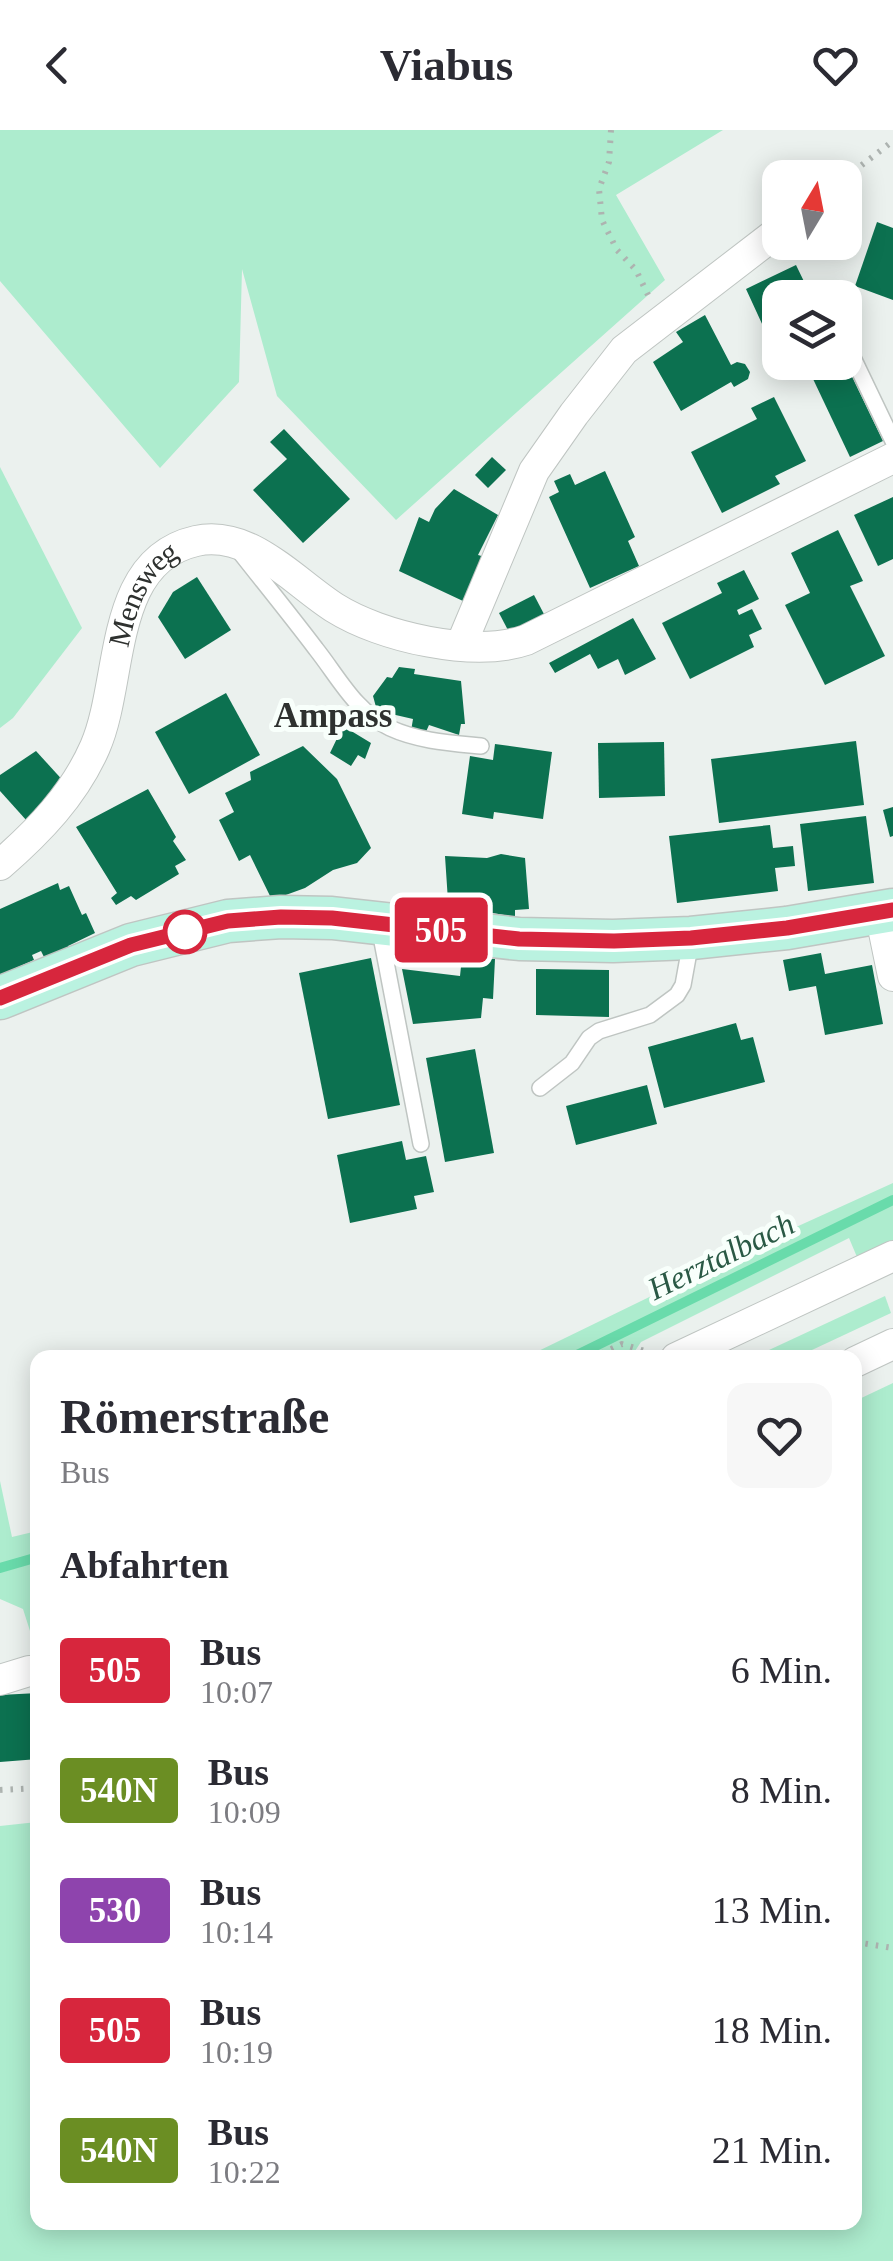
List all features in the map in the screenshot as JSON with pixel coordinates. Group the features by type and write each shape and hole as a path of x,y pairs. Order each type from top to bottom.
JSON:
{"street":[{"path":"462,645 534,471 574,414 624,350 762,244"},
{"name":"Mensweg","path":"0,864 40,830 88,761 106,714 126,613 142,579 157,560 178,546 211,538 230,540 273,563 334,608 361,622 394,634 500,647 526,640 893,458"},
{"path":"0,998 131,945 228,921 281,917 378,922 550,941 691,938 787,928 886,911 893,976"},
{"path":"680,1350 893,1256"},
{"path":"862,1359 893,1344"},
{"path":"0,1680 30,1670"}],"lane":[{"path":"862,376 893,441"},
{"path":"230,540 368,715 392,729 421,738 481,746"},
{"path":"378,922 421,1144"},
{"path":"540,1088 572,1063 599,1031 650,1015 677,995 683,985 691,938"}],"path":[{"path":"611,130 609,162 599,189 602,220 617,250 636,270"},
{"path":"862,165 893,142"},
{"path":"609,1350 622,1344 644,1350"},
{"path":"0,1790 30,1788"},
{"path":"862,1943 893,1948"}],"green space":[{"path":"0,130 723,130 616,195 665,280 396,520 277,396 242,269 239,382 160,468 0,281"},
{"path":"0,467 82,628 13,718 0,728"},
{"path":"893,1183 893,1240 857,1257 849,1238 641,1342 636,1350 540,1350"},
{"path":"885,1296 891,1313 812,1350 769,1350"},
{"path":"893,1383 893,2261 0,2261 0,1826 30,1823 30,2230 862,2230 862,1398"},
{"path":"0,1481 12,1537 30,1533 30,1631 23,1609 0,1599"}],"building":[{"path":"877,222 893,228 893,300 862,289 862,280 857,280"},
{"path":"796,265 803,280 765,280"},
{"path":"762,281 762,324 746,289"},
{"path":"705,315 731,365 745,364 750,372 748,379 734,387 731,382 681,411 653,362 683,342 676,332"},
{"path":"814,380 854,380 883,441 850,457"},
{"path":"774,397 806,461 775,476 780,484 722,513 691,452 757,419 751,408"},
{"path":"284,429 350,499 303,543 253,490 287,459 270,442"},
{"path":"492,457 506,470 488,488 475,475"},
{"path":"605,471 635,537 628,541 639,566 590,588 549,497 559,492 554,481 570,474 575,485"},
{"path":"454,489 498,515 478,555 485,557 463,601 399,571 419,517 429,522 435,509"},
{"path":"893,497 893,559 878,566 854,515"},
{"path":"838,530 863,581 850,586 885,656 825,685 785,605 810,593 791,553"},
{"path":"744,570 759,599 737,610 739,615 752,609 762,629 749,635 754,647 690,679 662,623 722,593 717,583"},
{"path":"197,577 231,630 185,659 158,617 173,592"},
{"path":"534,595 545,616 510,634 499,613"},
{"path":"633,618 656,659 625,675 618,659 598,669 590,654 555,673 549,663"},
{"path":"399,667 415,669 414,674 461,681 465,724 461,724 459,735 429,725 425,734 411,731 413,719 376,707 373,696"},
{"path":"226,693 260,755 189,794 155,732"},
{"path":"343,726 371,743 365,759 358,755 351,766 330,753"},
{"path":"856,741 864,805 719,823 711,759"},
{"path":"664,742 665,796 599,798 598,743"},
{"path":"495,744 552,752 543,819 494,812 493,819 462,814 470,756 493,760"},
{"path":"303,746 337,779 371,848 357,863 333,870 305,888 272,900 250,855 239,861 219,820 234,812 225,793 251,780 250,772"},
{"path":"36,751 67,785 27,821 0,791 0,775"},
{"path":"148,789 186,860 175,866 179,874 136,900 131,896 116,905 111,898 117,893 76,827"},
{"path":"893,807 893,836 890,837 883,810"},
{"path":"866,816 874,883 808,891 800,824"},
{"path":"770,825 773,848 793,846 795,866 775,868 778,891 677,903 669,836"},
{"path":"501,854 525,858 529,909 515,910 515,917 481,911 482,902 448,901 445,856 487,858"},
{"path":"58,883 60,890 69,886 95,933 45,959 41,951 32,955 34,960 0,975 0,909"},
{"path":"821,953 825,974 872,965 883,1024 825,1035 816,986 789,991 783,960"},
{"path":"462,957 495,959 493,999 483,998 481,1018 413,1024 402,969 460,976"},
{"path":"371,958 400,1105 328,1119 299,973"},
{"path":"536,969 609,970 609,1017 536,1015"},
{"path":"736,1023 741,1040 753,1037 765,1082 664,1108 648,1047"},
{"path":"475,1049 494,1153 445,1162 426,1058"},
{"path":"647,1085 657,1124 576,1145 566,1106"},
{"path":"402,1141 406,1160 426,1156 434,1192 414,1196 417,1209 350,1223 337,1155"},
{"path":"30,1693 30,1760 0,1762 0,1695"}],"waterway":[{"name":"Herztalbach","path":"587,1350 893,1200"},
{"name":"Herztalbach","path":"0,1568 30,1559"}],"bus line":[{"name":"505","path":"0,998 131,945 228,921 332,918 519,939 614,941 787,928 893,910"}],"district":[{"name":"Ampass","path":"333,715"}]}
